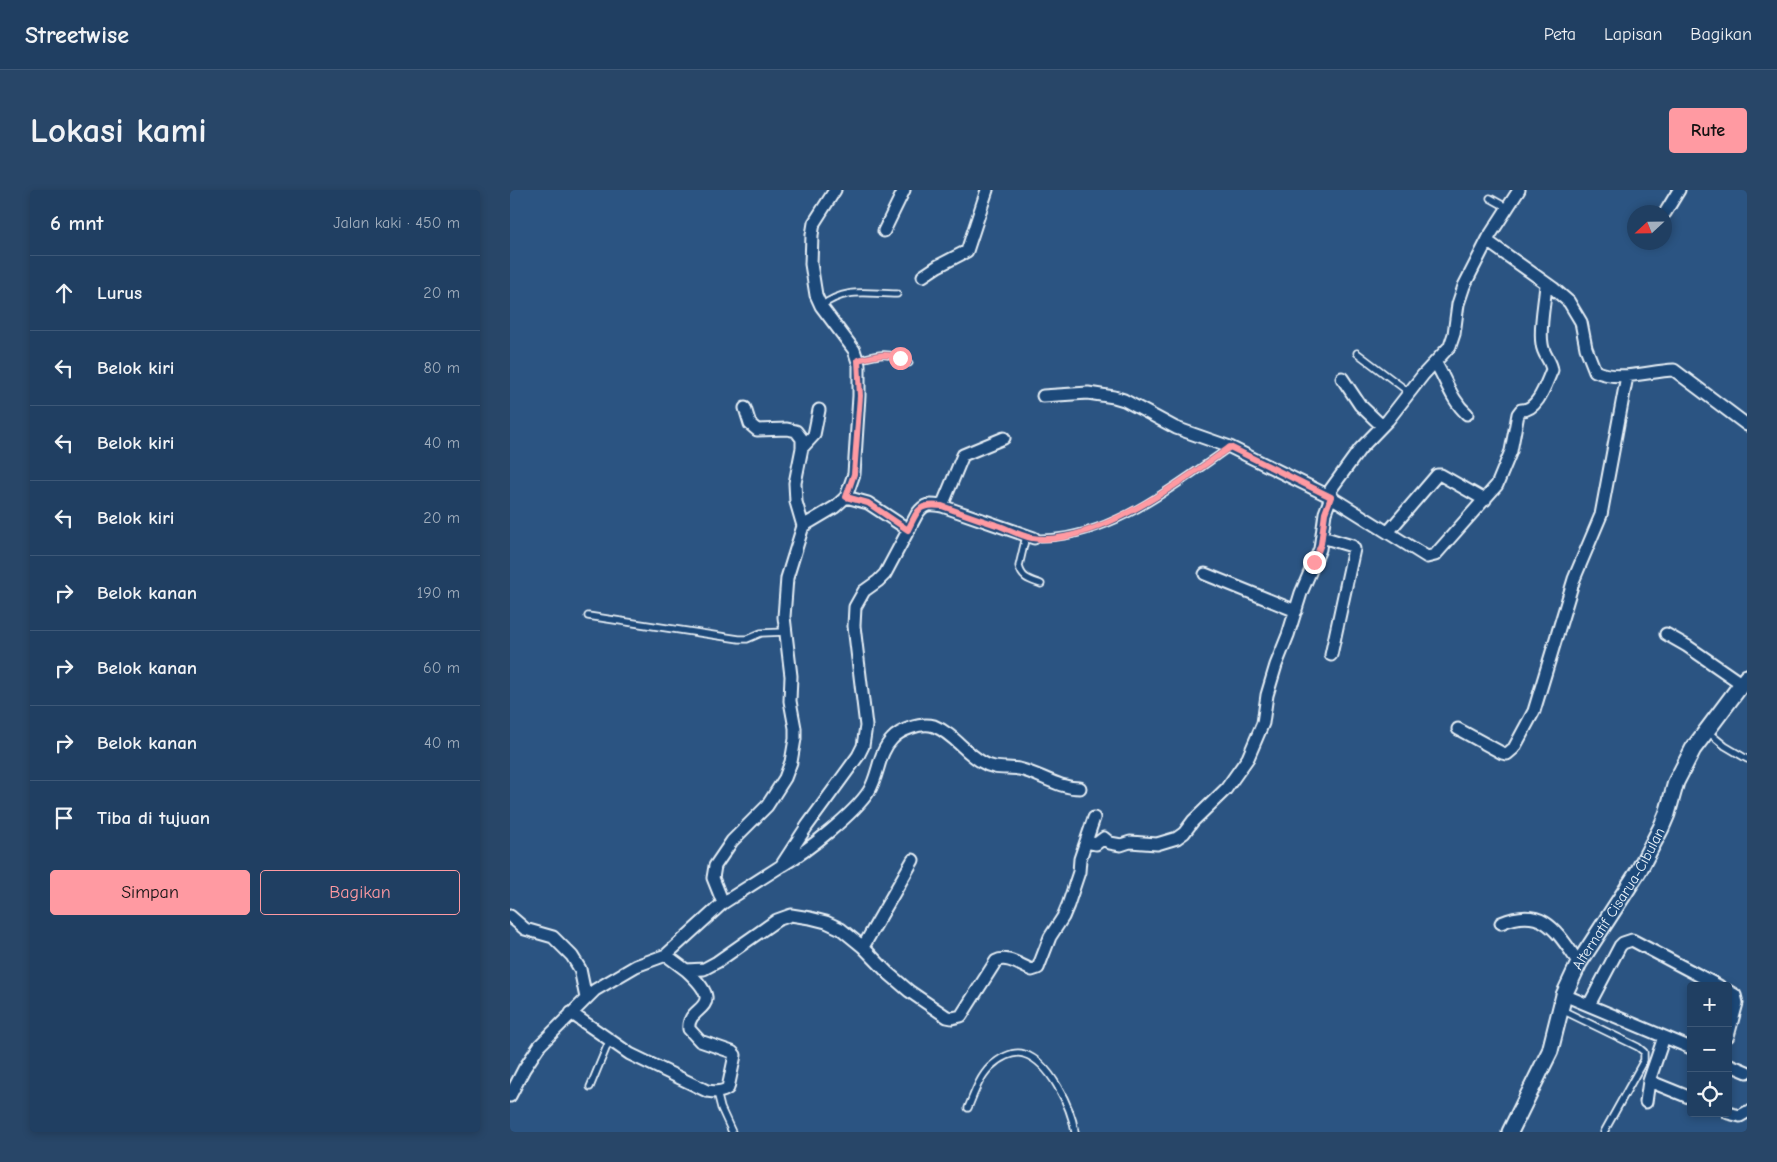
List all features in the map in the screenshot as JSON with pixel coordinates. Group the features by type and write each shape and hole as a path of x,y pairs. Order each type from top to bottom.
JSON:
{"street":[{"path":"803,526 835,507 846,497 854,474 860,396 858,360 847,340 821,306 813,280 812,235 814,223 835,190"},
{"path":"884,232 904,190"},
{"path":"923,276 967,251 987,190"},
{"path":"1086,842 1096,844 1104,838 1116,844 1130,842 1157,844 1177,838 1226,789 1248,758 1259,735 1263,723 1267,695 1304,587 1320,549 1325,513 1331,497 1331,490 1348,464 1410,393 1434,362 1445,352 1453,340 1461,294 1470,273 1487,241 1519,190"},
{"path":"1670,205 1679,190"},
{"path":"1487,241 1570,302 1580,322 1586,348 1596,371 1605,375 1627,376 1659,370 1674,370 1747,425"},
{"path":"1043,396 1088,394 1114,397 1133,404 1191,434 1230,447 1331,497 1428,556 1435,555 1497,485 1511,451 1518,414 1521,410 1532,408 1552,370 1550,361 1543,353 1541,342 1546,284"},
{"path":"1434,362 1449,386 1453,398 1466,414"},
{"path":"1458,729 1507,754 1514,748 1534,711 1574,579 1601,515 1627,376"},
{"path":"1342,378 1360,405 1382,426"},
{"path":"723,903 713,878 715,866 732,841 771,800 785,778 791,762 795,740 795,728 790,701 791,676 785,632 784,603 787,578 803,526 796,502 795,482 802,439 796,431 786,429 764,431 753,428 747,418 745,408"},
{"path":"802,448 814,435 819,410"},
{"path":"942,506 964,455 1004,438"},
{"path":"1389,531 1437,475 1441,475 1484,500"},
{"path":"846,497 868,503 908,530"},
{"path":"781,866 807,826 858,756 863,746 866,726 854,626 855,607 864,591 878,582 885,574 922,507 928,504 942,506 1030,537"},
{"path":"1322,537 1347,544 1354,549 1331,655"},
{"path":"1206,574 1296,611"},
{"path":"1666,634 1744,681"},
{"name":"Alternatif Cisarua-Cibulan","path":"1510,1132 1550,1051 1563,1003 1579,963 1638,872 1662,828 1676,782 1693,749 1744,681"},
{"path":"510,1096 515,1083 536,1050 586,998 602,985 624,972 652,959 666,955 723,903 805,851 850,812 869,791 884,752 897,734 920,726 930,725 956,739 977,759 991,766 1018,769 1062,786 1080,788"},
{"path":"686,970 700,970 708,967 774,922 791,915 810,918 826,922 841,930 863,946 888,974 909,991 947,1017 957,1018 961,1016 968,1006 996,961 1001,958 1032,970 1038,968 1050,937 1063,917 1068,905 1079,872 1080,859 1094,818"},
{"path":"863,946 913,860"},
{"path":"510,916 525,929 553,937 572,956 580,969 586,998"},
{"path":"1501,923 1510,919 1529,918 1544,922 1557,932 1579,963"},
{"path":"1588,1005 1620,946 1632,940 1711,982"},
{"path":"571,1013 630,1054 652,1066 707,1091 717,1092 728,1088 735,1055 732,1052 700,1041 689,1029 690,1021 705,1003 705,991 700,983 686,970 666,955"},
{"path":"1732,993 1735,995 1737,1003 1732,1021"},
{"path":"1563,1003 1588,1005 1687,1046"},
{"path":"1646,1102 1649,1081 1664,1037"},
{"path":"1732,1066 1747,1072"},
{"path":"1649,1081 1687,1096"},
{"path":"1732,1114 1740,1116 1747,1112"}],"lane":[{"path":"1490,198 1508,208"},
{"path":"821,306 832,298 851,293 897,294"},
{"path":"1357,353 1410,393"},
{"path":"858,360 890,354 909,363"},
{"path":"1041,584 1028,579 1020,571 1019,566 1030,537 1057,537 1112,521 1151,500 1230,447"},
{"path":"588,616 738,639 747,639 761,633 785,632"},
{"path":"1706,730 1725,746 1747,758"},
{"path":"1563,1003 1644,1052 1644,1060 1604,1132"},
{"path":"590,1087 610,1039"},
{"path":"968,1108 982,1078 990,1067 1009,1055 1023,1053 1048,1072 1070,1112 1075,1132"},
{"path":"717,1092 721,1108 732,1132"}],"route":[{"path":"900,358 890,354 858,360 860,396 854,474 846,497 868,503 908,530 916,514 922,507 928,504 942,506 1034,538 1057,537 1093,529 1151,500 1230,447 1331,497 1325,513 1320,549 1314,562"}]}
